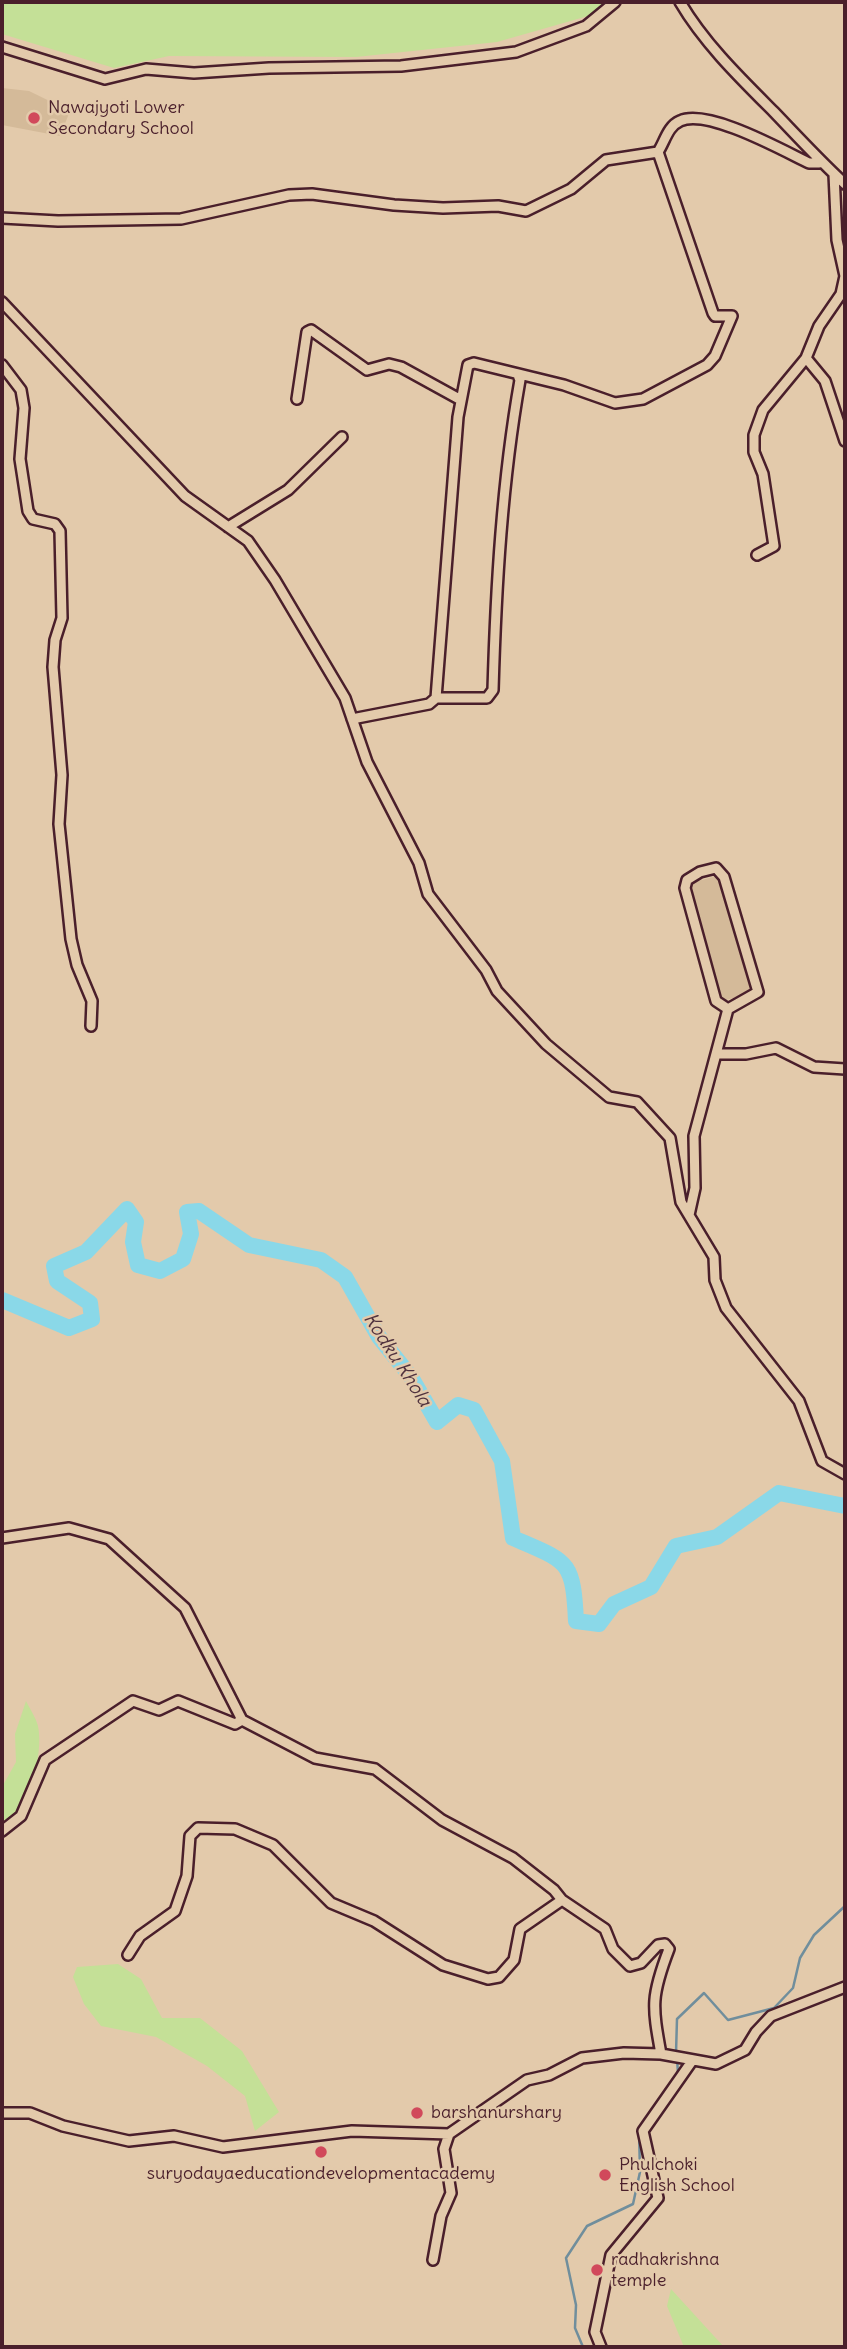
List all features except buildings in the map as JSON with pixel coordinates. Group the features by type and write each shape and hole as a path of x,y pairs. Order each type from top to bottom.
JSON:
{"street":[{"path":"2,47 105,79 146,69 194,73 270,68 401,66 516,52 586,26 615,2"},
{"path":"680,2 694,26 819,163 845,184"},
{"path":"436,698 445,559 460,401 468,365 474,363 564,384 615,403 643,400 707,365 715,356 732,316 715,316 713,313 658,152 671,128 681,120 701,117 809,163 819,163"},
{"path":"2,218 58,221 181,219 289,195 312,194 413,207 498,206 526,211 571,190 606,159 658,152"},
{"path":"757,555 774,546 763,474 754,452 754,435 763,410 806,358 819,326 841,294 845,276 837,240 834,174"},
{"path":"2,302 185,496 248,541 275,580 345,698 367,762 419,863 428,894 486,970 498,991 546,1044 609,1097 637,1102 670,1138 681,1202 714,1257 715,1280 726,1308 799,1401 822,1461 845,1474"},
{"path":"297,398 307,332 311,330 367,370 389,364 401,367 460,401"},
{"path":"806,358 825,381 845,441"},
{"path":"2,365 21,390 23,408 20,459 28,511 33,519 55,524 60,533 62,618 55,640 53,667 62,775 59,824 65,858 71,939 80,973 92,1001 92,1026"},
{"path":"352,719 429,704 436,698 486,698 494,690 498,556 520,380 518,375"},
{"path":"228,527 288,490 342,437"},
{"path":"689,1215 695,1188 694,1136 728,1009 758,992 724,877 716,868 700,872 687,880 685,888 716,1001 728,1009"},
{"path":"717,1054 746,1054 776,1048 814,1067 845,1069"},
{"path":"2,1538 69,1528 109,1539 185,1608 242,1720 315,1758 375,1769 442,1820 513,1858 554,1890 562,1900 605,1929 613,1949 630,1966 641,1963 658,1945 665,1944 668,1949 653,1989 655,2019 662,2054"},
{"path":"2,1831 21,1816 45,1760 133,1701 159,1710 178,1701 235,1724 242,1720"},
{"path":"128,1955 141,1936 176,1912 187,1876 190,1836 198,1828 235,1829 273,1845 331,1903 374,1921 443,1965 488,1979 499,1978 514,1960 520,1929 562,1900"},
{"path":"2,2113 30,2113 63,2126 129,2141 174,2136 223,2147 352,2132 449,2133 527,2080 549,2075 582,2058 624,2053 662,2054 716,2064 746,2050 755,2032 771,2015 845,1987"},
{"path":"601,2347 595,2332 611,2255 658,2198 643,2131 689,2061"},
{"path":"433,2260 441,2216 450,2193 444,2148 449,2133"}],"shaded area":[{"name":"Nawajyoti Lower Secondary School","path":"2,88 29,91 70,111 60,136 2,125"},
{"path":"720,875 751,993 719,1002 687,884"}],"green space":[{"path":"2,2 606,2 588,16 497,42 356,57 169,56 114,68 2,34"},
{"path":"26,1701 38,1726 39,1752 27,1793 12,1816 2,1824 2,1787 16,1762 15,1734"},
{"path":"118,1964 141,1979 162,2018 200,2018 242,2051 279,2112 255,2131 245,2096 207,2066 156,2037 101,2026 84,2004 73,1977 77,1967"},
{"path":"671,2289 724,2347 684,2347 667,2306"}],"waterway":[{"name":"Kodku Khola","path":"2,1300 69,1328 92,1319 90,1303 57,1281 54,1266 86,1252 127,1209 136,1222 133,1242 138,1265 160,1271 183,1259 191,1234 187,1212 199,1211 249,1245 321,1260 345,1277 379,1337 411,1377 437,1422 458,1405 474,1410 502,1461 513,1538 546,1552 564,1565 573,1585 576,1621 599,1624 614,1604 651,1587 676,1546 717,1537 779,1493 845,1506"},
{"path":"676,2053 677,2019 704,1993 728,2020 774,2008 793,1988 800,1958 814,1935 845,1906"},
{"path":"677,2059 678,2073"},
{"path":"652,2110 668,2087"},
{"path":"583,2347 575,2328 576,2305 566,2258 587,2226 633,2204 640,2172 639,2131"}],"place":[{"name":"Nawajyoti Lower Secondary School","path":"34,118"},
{"name":"barshanurshary","path":"417,2113"},
{"name":"suryodayaeducationdevelopmentacademy","path":"321,2152"},
{"name":"Phulchoki English School","path":"605,2175"},
{"name":"radhakrishna temple","path":"597,2270"}]}
